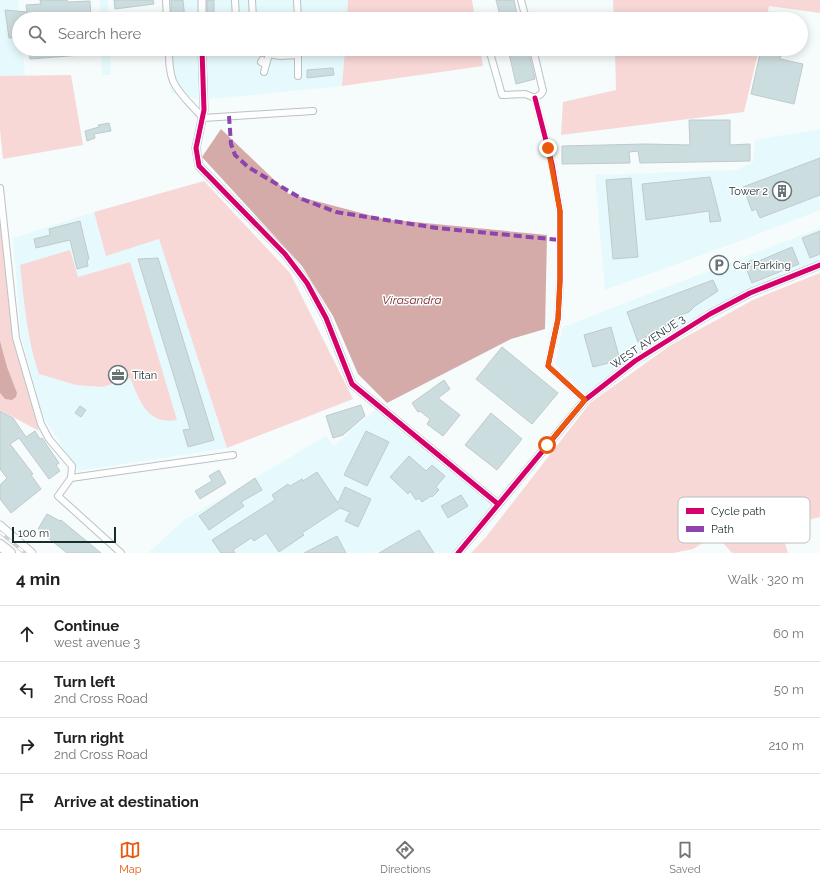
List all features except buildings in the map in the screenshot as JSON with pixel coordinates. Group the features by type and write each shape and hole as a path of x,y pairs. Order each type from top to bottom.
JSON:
{"highway":[{"path":"0,545 10,553"}],"street":[{"path":"166,0 167,12"},
{"path":"202,0 202,12"},
{"path":"235,0 236,12"},
{"path":"252,0 253,12"},
{"path":"297,0 298,12"},
{"path":"521,0 524,12"},
{"path":"169,56 170,69 177,88 203,118"},
{"path":"202,56 204,110 196,148 199,166 285,254 306,283 326,318 352,384 498,504"},
{"path":"264,72 266,56"},
{"path":"298,56 298,76"},
{"path":"491,56 502,95 525,94 535,98"},
{"path":"535,56 544,91 535,98"},
{"path":"535,98 552,164 560,211 560,280 558,319 548,366 585,400"},
{"path":"203,118 313,111"},
{"path":"0,188 16,338 41,424 49,439 72,466 71,478 58,496 121,553"},
{"name":"WEST AVENUE 3","path":"458,553 585,400 635,361 710,314 750,293 820,265"},
{"path":"71,478 233,455"},
{"path":"0,525 32,553"}],"shaded area":[{"path":"0,0 18,0 19,12 12,12 12,56 24,56 25,76 0,76"},
{"path":"100,0 108,0 109,12 100,12"},
{"path":"162,0 348,0 347,12 163,12"},
{"path":"348,0 472,0 474,12 347,12"},
{"path":"613,0 820,0 820,13 769,6 768,12 614,12"},
{"path":"101,56 110,56 111,75 102,75"},
{"path":"168,56 344,56 342,86 202,100 171,93"},
{"path":"344,56 481,56 483,66 342,86"},
{"path":"615,56 757,56 744,112 561,135 563,102 616,90"},
{"path":"71,75 83,145 3,159 0,130 0,76"},
{"path":"820,129 820,210 605,290 595,175 736,170 753,162 755,140"},
{"path":"204,181 290,273 353,399 227,448 159,239 106,256 94,212"},
{"name":"Titan","path":"94,212 106,256 159,239 227,448 78,471 42,415 21,336 13,238"},
{"path":"0,220 13,339 39,431 0,410"},
{"path":"820,228 820,262 749,290 706,311 632,358 585,394 555,364 563,327"},
{"path":"70,250 78,277 130,262 177,420 166,421 151,415 137,395 130,378 103,387 76,385 39,374 29,334 20,265"},
{"path":"820,273 820,517 810,520 810,497 678,497 678,543 703,543 693,549 673,553 471,553 486,537 590,403 671,345 753,300"},
{"path":"375,410 492,505 452,553 148,553 184,520 326,436 334,446"},
{"path":"723,543 785,543 788,553 732,553"}],"water":[{"name":"Virasandra","path":"221,129 289,194 384,219 547,235 545,329 511,339 387,403 358,374 333,316 302,266 202,157"},
{"path":"0,341 7,367 17,393 16,397 12,400 5,399 0,393"}],"railway":[{"path":"0,532 25,553"}],"marked path":[{"path":"229,116 231,144 235,155 248,167 302,199 336,212 437,228 560,240"}],"cycle path":[{"path":"202,56 204,110 196,148 199,166 285,254 307,283 326,318 352,384 498,504"},
{"path":"535,98 552,164 560,211 560,280 558,319 548,366 585,400"},
{"path":"458,553 585,400 635,361 710,314 750,293 820,265"}],"place":[{"name":"Tower 2","path":"782,191"},
{"name":"Car Parking","path":"719,265"},
{"name":"Titan","path":"118,375"}],"route":[{"path":"547,445 585,400 548,366 558,319 560,280 560,211 548,148"}]}
